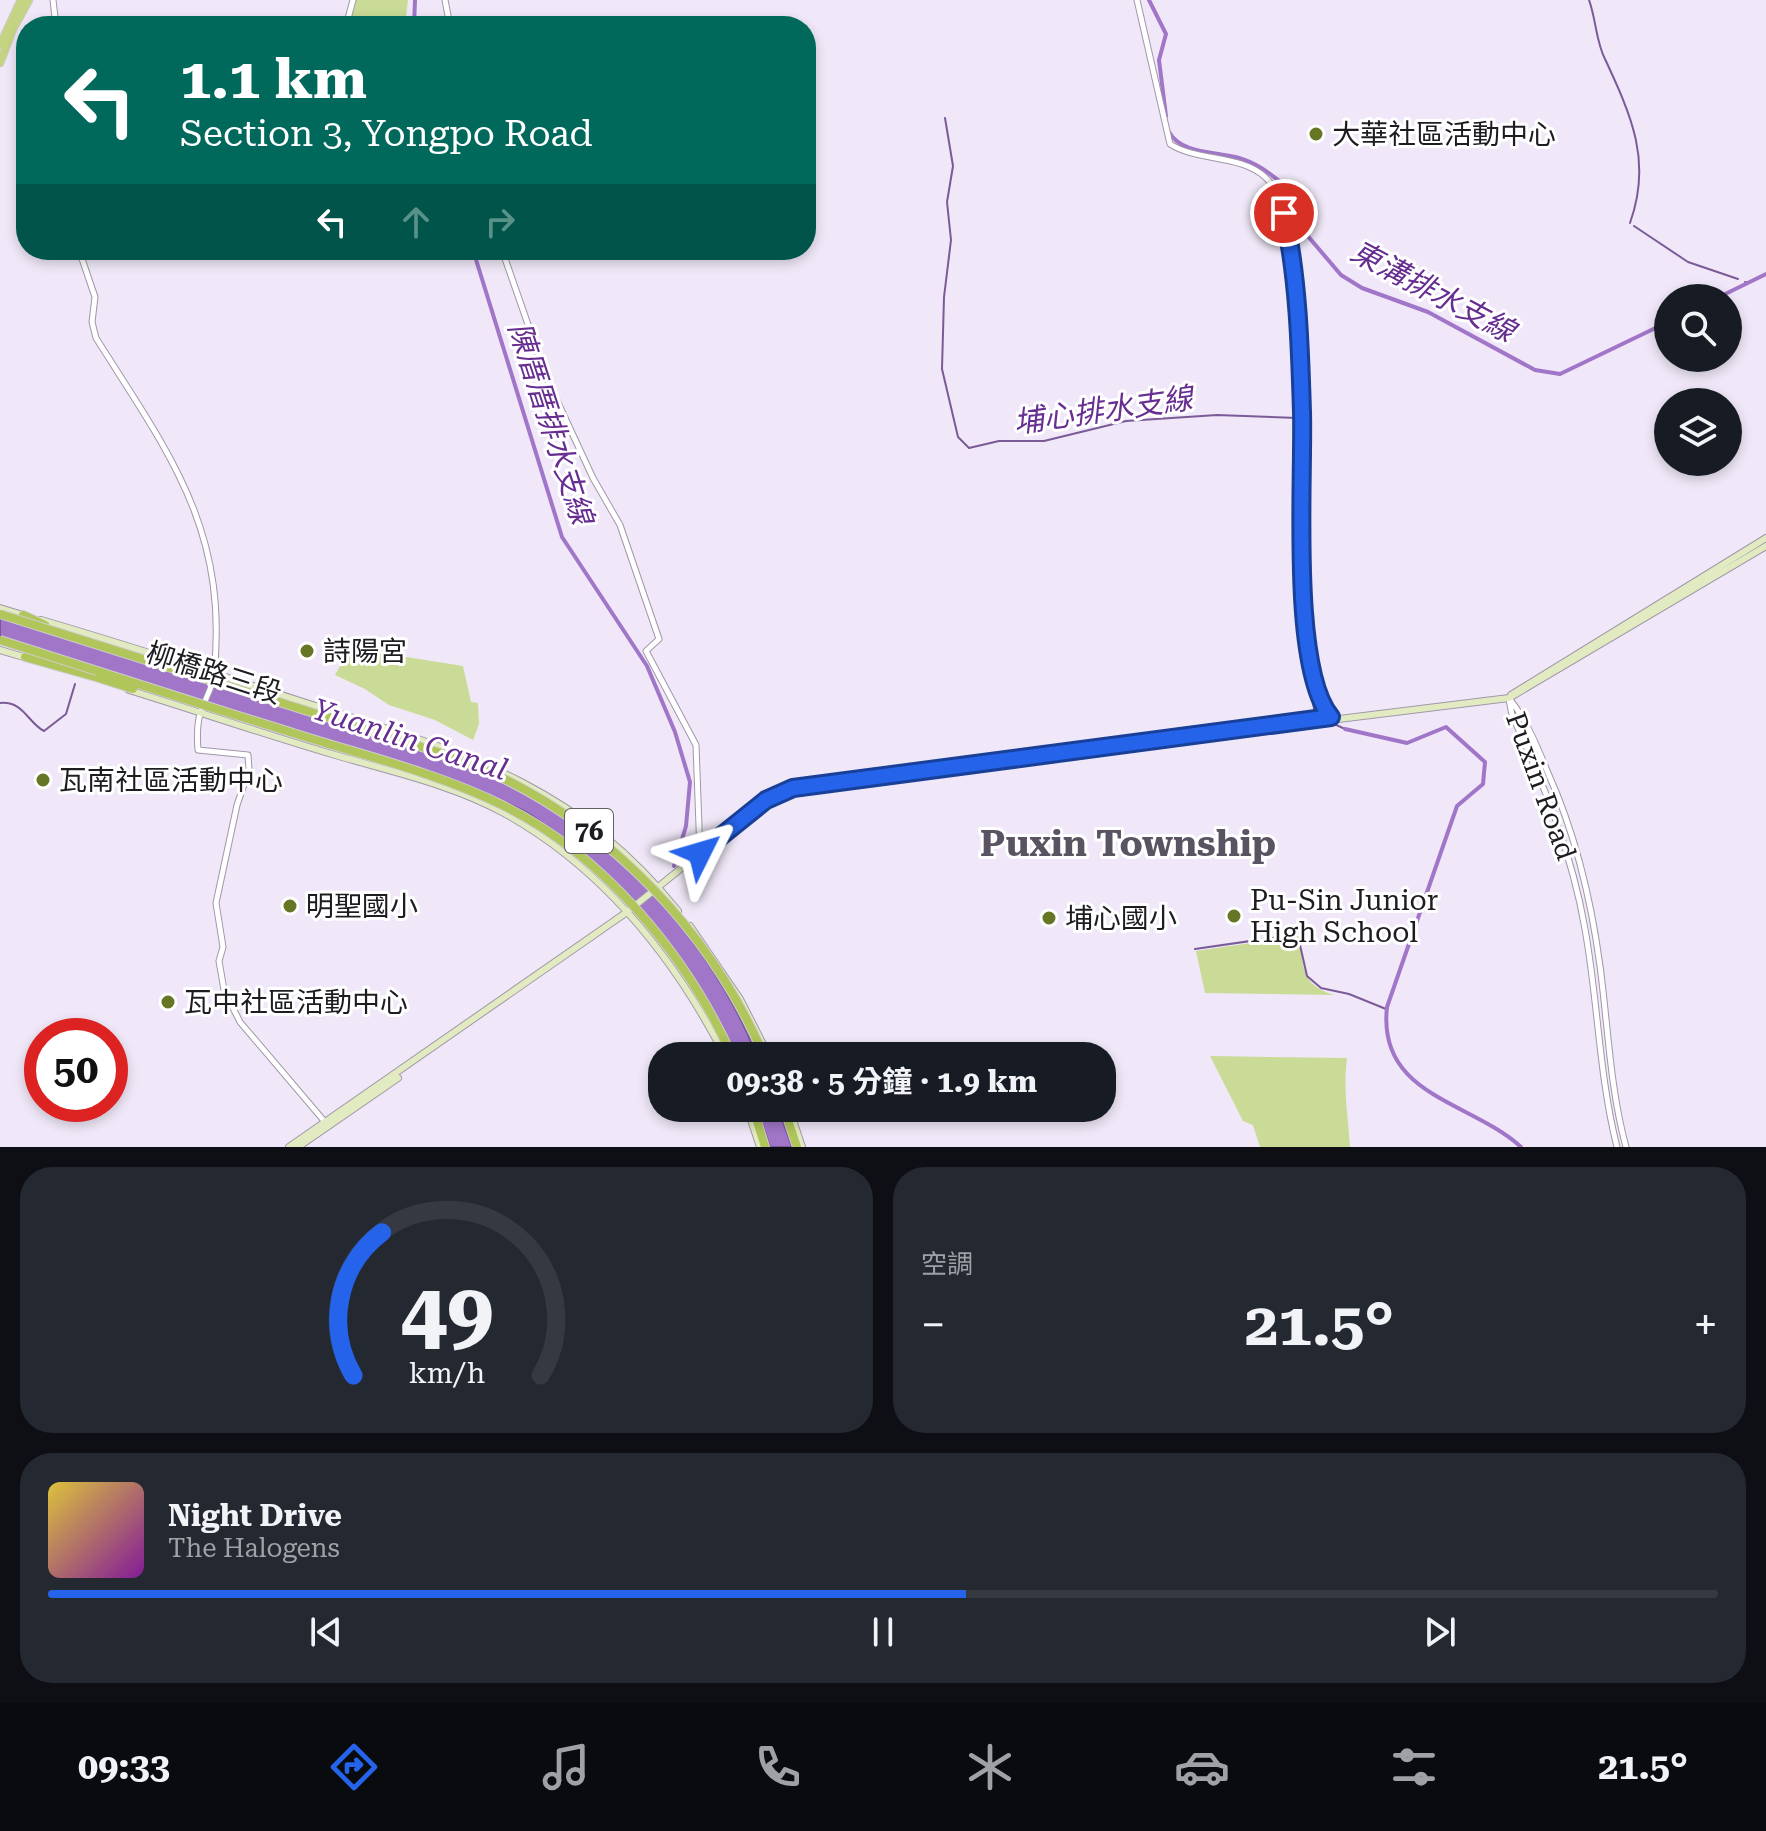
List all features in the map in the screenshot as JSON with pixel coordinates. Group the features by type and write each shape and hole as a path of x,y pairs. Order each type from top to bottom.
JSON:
{"highway":[{"name":"76","path":"0,611 491,771 542,798 624,860 677,916 723,980 758,1042"},
{"path":"23,615 310,708 326,716"},
{"name":"76","path":"0,640 354,752 482,796 524,817 603,877 654,930 697,990 725,1042"},
{"path":"25,657 333,750 354,752"},
{"path":"754,1122 762,1147"},
{"path":"791,1122 800,1147"}],"main road":[{"path":"0,45 21,0"},
{"path":"0,63 16,24"},
{"path":"1509,698 1516,689 1766,538"},
{"path":"298,1147 627,912 766,800 793,788 1331,717 1509,698 1766,546"},
{"name":"柳橋路三段","path":"0,611 23,615 214,673 447,748 518,778 587,821 656,889 712,953 740,999 760,1042"},
{"name":"柳橋路三段","path":"0,650 435,785 500,811 563,853 627,912 670,961 717,1042"},
{"path":"289,1147 422,1057"}],"street":[{"path":"1137,0 1170,144 1179,150 1254,170 1278,193 1289,234 1299,300 1300,518 1311,662 1320,704 1331,717"},
{"path":"82,260 95,297 92,322 96,338 170,454 193,501 214,591 214,673 200,713 198,750 248,755 249,770 237,805 216,903 223,947 219,961 224,990 240,1022 325,1122"},
{"path":"505,260 547,379 593,478 620,525 659,639 646,651 696,745 700,853"},
{"name":"Puxin Road","path":"1509,698 1512,715 1555,813 1575,880 1589,954 1606,1093 1617,1147"},
{"name":"Puxin Road","path":"1509,698 1524,718 1563,807 1584,876 1626,1147"}],"green space":[{"path":"355,0 408,0 406,16 351,16"},
{"path":"350,648 463,666 471,702 478,703 479,724 473,740 435,720 389,705 335,675"},
{"path":"1299,936 1303,966 1309,980 1334,995 1205,993 1196,951"},
{"path":"1210,1056 1347,1058 1350,1147 1260,1147 1253,1125 1243,1121"}],"shaded area":[{"path":"0,615 425,751 504,782 545,804 584,831 655,896 714,973 751,1042 728,1042 698,986 651,921 594,864 523,810 463,785 0,638"},
{"path":"762,1122 783,1122 792,1147 770,1147"}],"waterway":[{"name":"陳厝厝排水支線","path":"414,16 415,0"},
{"name":"東溝排水支線","path":"1149,0 1166,34 1159,60 1166,116"},
{"path":"1589,0 1602,52 1631,120 1636,140 1639,180 1630,223"},
{"name":"埔心排水支線","path":"945,118 953,166 947,202 951,240 944,297 942,369 958,437 969,448 999,441 1044,441 1126,421 1217,415 1298,418 1297,530 1302,604 1315,715 1324,719"},
{"name":"東溝排水支線","path":"1169,132 1182,145 1245,160 1282,183 1289,214 1341,275 1362,288 1428,312 1535,370 1560,374 1654,329"},
{"path":"1634,226 1688,262 1738,279"},
{"name":"陳厝厝排水支線","path":"476,260 562,537 647,666 675,732 690,782 686,826 674,866"},
{"name":"東溝排水支線","path":"1742,286 1766,274"},
{"path":"0,703 15,705 44,731 66,714 75,684"},
{"name":"埔心排水支線","path":"1330,722 1345,729"},
{"path":"1345,729 1407,743 1446,727 1485,762 1483,784 1457,806 1387,1007 1388,1037 1397,1060 1412,1078 1521,1147"},
{"path":"1195,949 1278,937 1293,939 1300,945 1307,976 1321,988 1349,994 1386,1009"}],"place":[{"name":"大華社區活動中心","path":"1316,134"},
{"name":"詩陽宮","path":"307,651"},
{"name":"瓦南社區活動中心","path":"43,780"},
{"name":"明聖國小","path":"290,906"},
{"name":"Pu-Sin Junior High School","path":"1234,916"},
{"name":"埔心國小","path":"1049,918"},
{"name":"瓦中社區活動中心","path":"168,1002"}],"district":[{"name":"Puxin Township","path":"1128,844"}],"route":[{"path":"700,853 766,800 793,788 1331,717 1320,704 1313,684 1307,621 1300,518 1302,414 1299,300 1296,268 1284,213"}],"water label":[{"name":"Yuanlin Canal","path":"410,739"}]}
